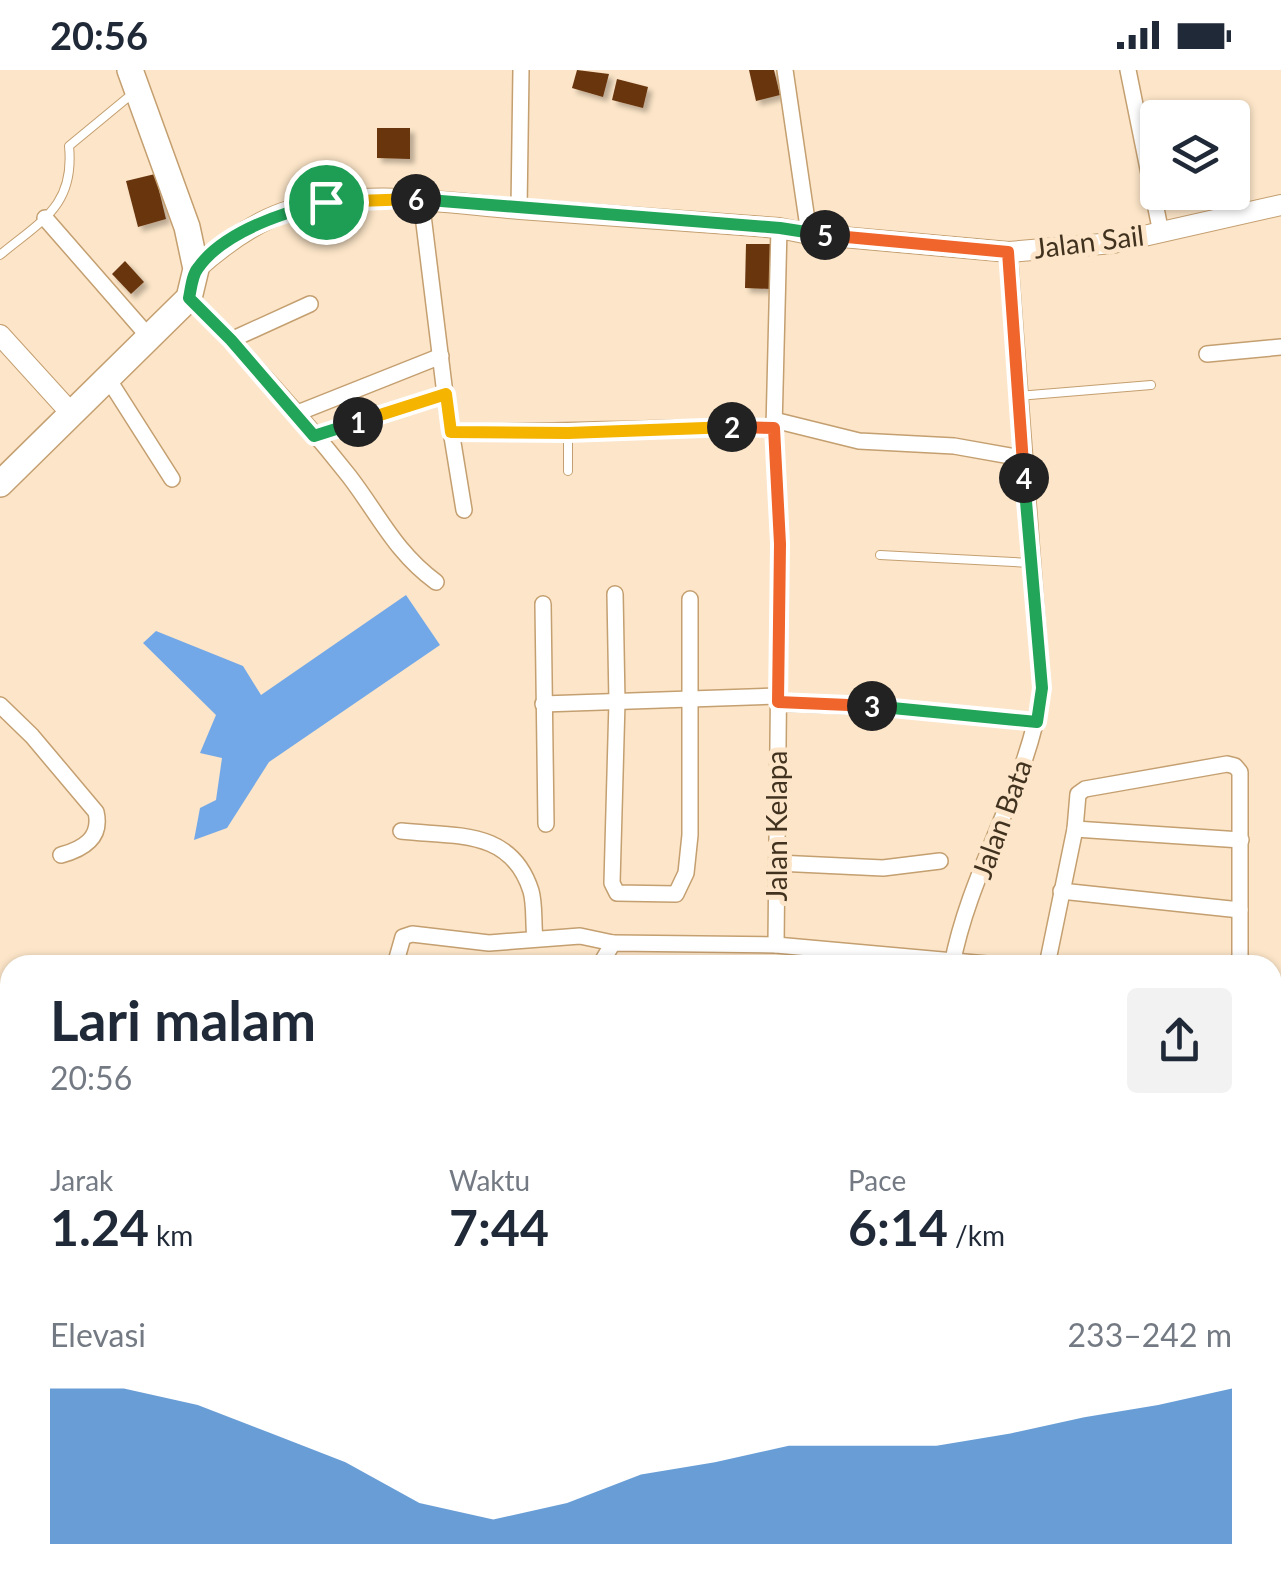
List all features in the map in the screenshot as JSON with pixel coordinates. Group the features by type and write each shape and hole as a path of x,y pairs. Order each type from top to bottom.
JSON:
{"main road":[{"path":"0,484 189,298 196,270 186,227 134,80"}],"street":[{"path":"519,208 521,70"},
{"path":"785,70 809,234"},
{"path":"1128,70 1162,234"},
{"path":"421,199 464,510"},
{"name":"Jalan Sail","path":"196,270 218,249 254,226 289,210 326,202 421,199 780,228 1008,252 1114,243 1281,205"},
{"path":"45,218 149,336"},
{"name":"Jalan Kelapa","path":"776,946 780,544 774,424 780,228"},
{"name":"Jalan Bata","path":"955,955 1037,722 1042,688 1008,252"},
{"path":"189,298 231,340 348,475 408,562 436,582"},
{"path":"231,340 310,304"},
{"path":"0,335 70,412"},
{"path":"1206,354 1281,347"},
{"path":"295,414 440,356"},
{"path":"106,378 172,479"},
{"path":"314,436 446,394"},
{"path":"451,432 568,433 774,424 859,440 954,446 1022,458"},
{"path":"615,594 617,702 612,884 617,892 663,896 676,894 682,886 689,855 690,599"},
{"path":"542,604 546,824"},
{"path":"543,704 778,699 1037,722"},
{"path":"0,706 32,736 96,812 98,822 93,837 74,852 61,854"},
{"path":"1049,955 1075,829 1078,794 1085,789 1227,764 1236,766 1240,772 1240,955"},
{"path":"1075,829 1241,840"},
{"path":"400,832 475,839 505,848 531,892 535,938"},
{"path":"777,863 883,868 940,861"},
{"path":"1061,891 1240,910"},
{"path":"398,955 401,942 409,934 489,944 580,936 613,943 776,946 869,955"},
{"path":"606,955 613,943"}],"lane":[{"path":"0,255 45,218 60,200 72,175 68,146 134,80"},
{"path":"1018,396 1151,385"},
{"path":"568,433 568,471"},
{"path":"880,555 1031,562"}],"water":[{"path":"406,595 440,645 269,762 227,828 194,840 200,808 216,800 222,758 200,753 216,715 143,643 156,631 243,666 261,695"}],"building":[{"path":"577,70 609,74 603,97 572,88"},
{"path":"749,70 774,70 780,95 756,101"},
{"path":"617,79 648,87 643,108 612,100"},
{"path":"377,128 410,128 410,159 377,158"},
{"path":"155,174 166,219 138,227 126,181"},
{"path":"746,244 773,244 772,289 745,288"},
{"path":"125,261 144,282 131,294 112,274"}],"route":[{"path":"421,199 780,228 1008,252 1042,688 1037,722 883,707 778,702 780,544 774,428 451,432 446,394 314,436 189,298 196,270 218,249 289,210 326,202 421,199"}]}
